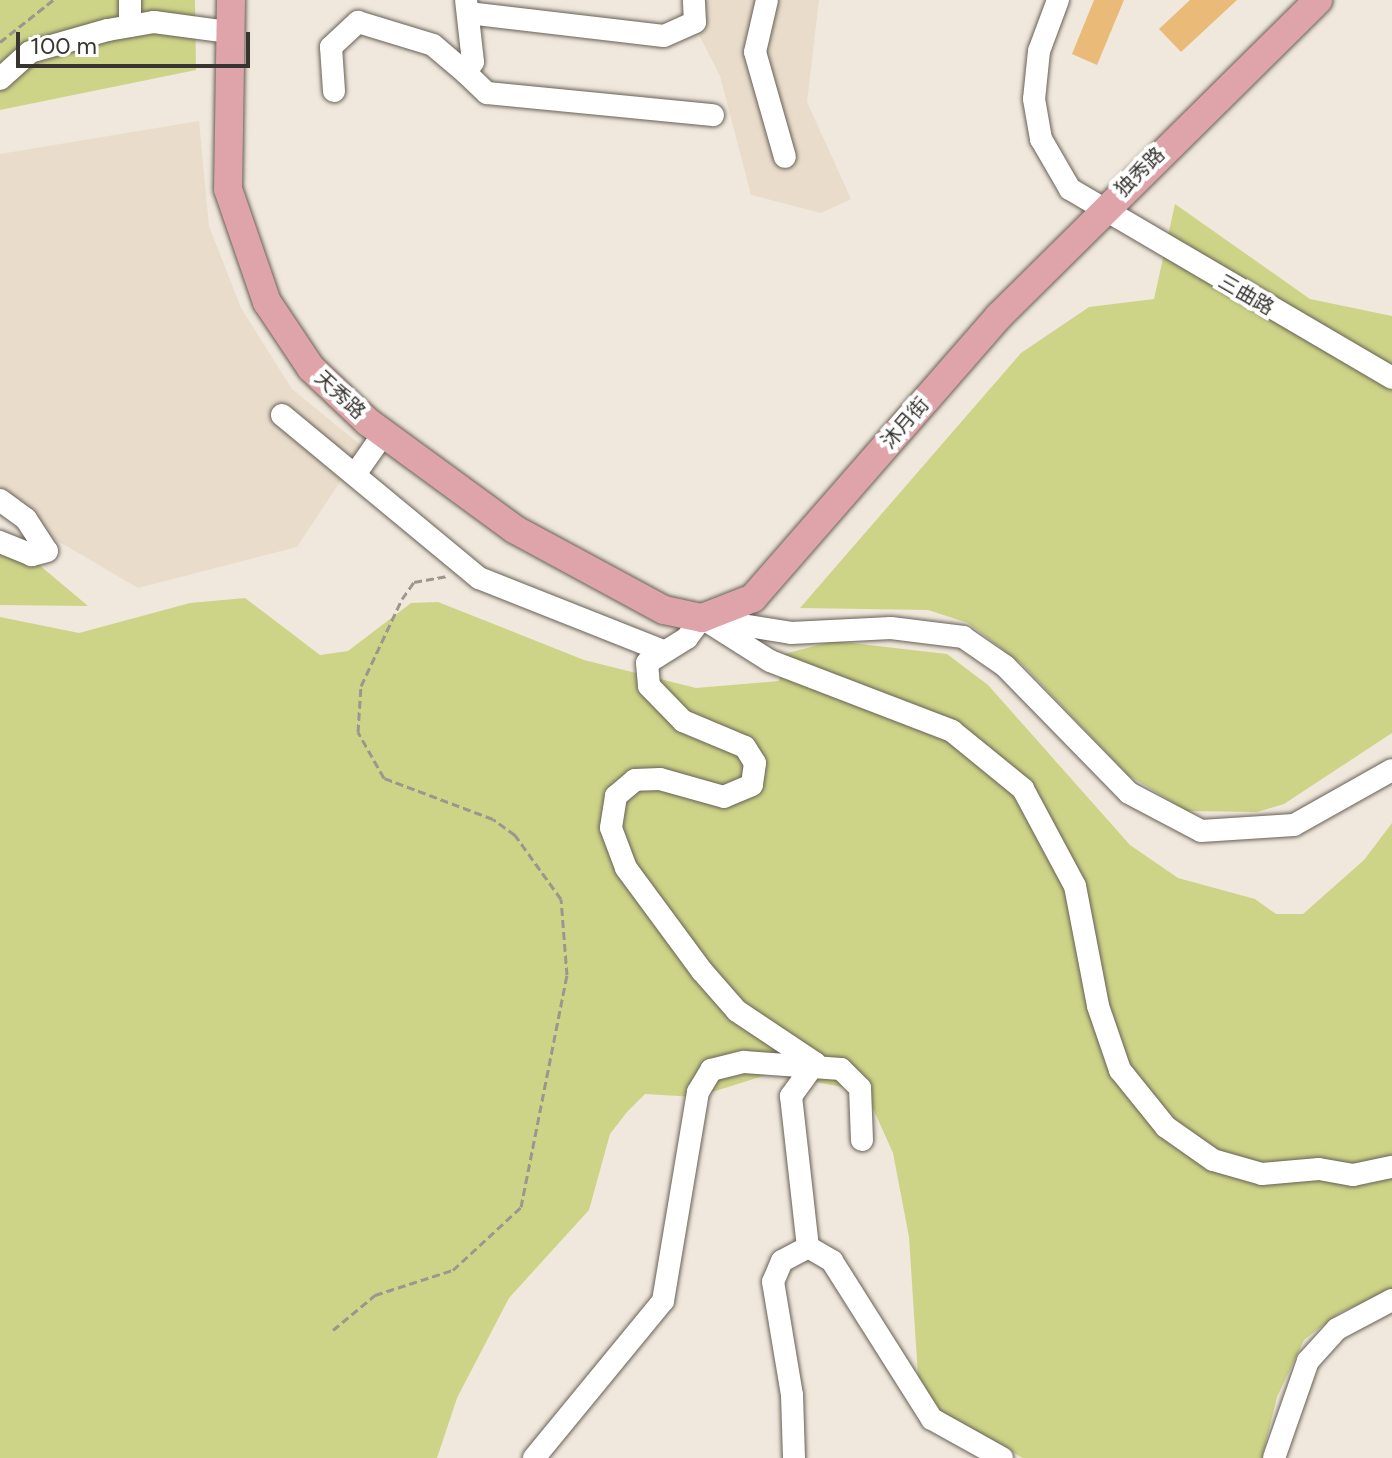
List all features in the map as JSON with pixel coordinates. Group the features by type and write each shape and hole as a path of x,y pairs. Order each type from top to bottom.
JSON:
{"main road":[{"name":"天秀路","path":"231,0 223,153 251,268 311,368 384,433 566,560 664,610 702,618"},
{"name":"独秀路","path":"1100,211 1318,0"},
{"name":"沐月街","path":"702,618 753,598 1100,211"}],"street":[{"path":"130,0 130,26"},
{"path":"466,73 473,62 467,7 664,36 695,22 694,0"},
{"path":"767,0 755,52 785,157"},
{"name":"独秀路","path":"1058,0 1036,66 1036,120 1058,173 1100,211"},
{"path":"334,91 331,47 358,22 433,45 487,93 713,115"},
{"path":"0,79 37,49 130,26 229,32"},
{"name":"三曲路","path":"1100,211 1392,378"},
{"path":"282,415 356,473 479,578 661,650"},
{"path":"356,473 384,433"},
{"path":"0,500 26,519 47,551 32,555 0,542"},
{"path":"702,618 687,638 661,650 646,673 656,697 683,721 745,747 756,773 737,796 635,780 616,796 616,851 737,1011 815,1063"},
{"path":"702,618 791,633 891,628 963,637 1005,666 1129,793 1201,831 1294,825 1392,770"},
{"path":"702,618 770,661 952,731 1023,789 1075,886 1098,1006 1120,1070 1166,1127 1213,1160 1262,1174 1319,1169 1353,1175 1392,1167"},
{"path":"534,1458 663,1301 702,1081 731,1062 815,1063 841,1069 860,1088 862,1140"},
{"path":"808,1247 791,1096 815,1063"},
{"path":"794,1458 792,1395 773,1282 782,1261 808,1247"},
{"path":"808,1247 832,1261 932,1419 1002,1458"},
{"path":"1274,1458 1308,1361 1337,1329 1392,1300"}],"path":[{"path":"0,42 53,0"},
{"path":"333,1330 375,1295 453,1270 521,1207 534,1166 569,958 561,899 515,835 493,819 392,783 358,732 361,686 409,587 432,576 479,578"}],"shaded area":[{"path":"681,0 819,0 807,102 851,199 821,213 751,195 720,76"},
{"path":"199,121 209,226 241,308 292,389 363,447 297,547 138,588 0,507 0,154"}],"green space":[{"path":"0,0 195,0 196,70 0,110"},
{"path":"1175,204 1310,299 1392,316 1392,733 1284,804 1257,812 1187,811 1128,775 1022,664 968,623 928,610 800,608 1021,353 1089,307 1154,299"},
{"path":"0,532 88,606 0,605"},
{"path":"245,598 320,655 348,651 411,603 438,602 584,660 696,688 779,681 784,654 834,641 947,654 988,685 1130,845 1178,878 1255,899 1276,914 1303,914 1364,860 1392,823 1392,1289 1339,1313 1304,1340 1277,1397 1262,1458 1023,1458 942,1415 918,1376 909,1237 893,1153 871,1104 848,1088 770,1074 696,1097 645,1094 627,1112 610,1134 589,1210 509,1298 457,1398 437,1458 0,1458 0,617 79,633 190,603"}],"building":[{"path":"1094,0 1124,0 1097,65 1072,54"},
{"path":"1190,0 1237,0 1181,52 1159,29"}]}
